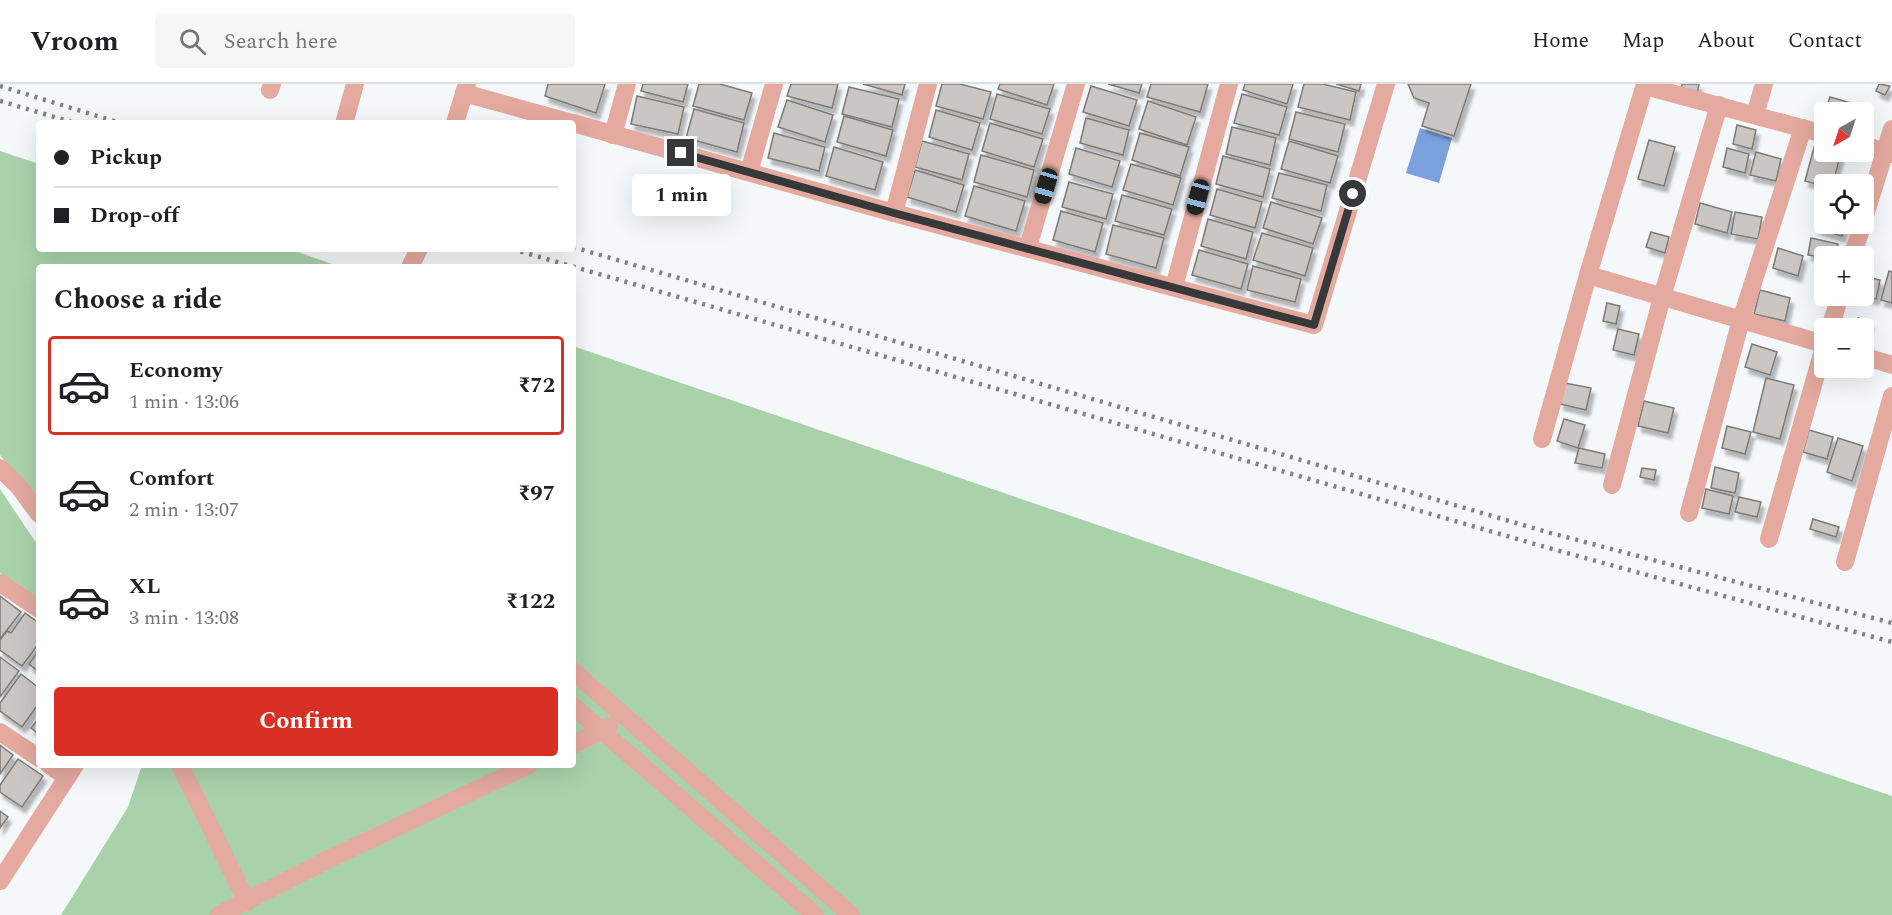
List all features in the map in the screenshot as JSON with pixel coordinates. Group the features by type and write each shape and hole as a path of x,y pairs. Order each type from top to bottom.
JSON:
{"street":[{"path":"345,120 355,84"},
{"path":"613,135 627,84"},
{"path":"749,172 774,84"},
{"path":"894,213 928,84"},
{"path":"1028,247 1077,84"},
{"path":"1174,287 1229,84"},
{"path":"576,124 894,213 1314,325 1386,84"},
{"path":"1755,115 1764,84"},
{"path":"1542,439 1645,85 1814,131"},
{"path":"456,120 465,88 563,120"},
{"path":"1612,485 1662,297 1719,105"},
{"path":"1689,513 1741,320 1803,128"},
{"path":"1874,193 1889,153 1892,129"},
{"path":"1874,149 1889,153"},
{"path":"1588,275 1814,342"},
{"path":"1874,359 1892,365"},
{"path":"1769,539 1815,378"},
{"path":"1845,562 1892,396"},
{"path":"0,468 36,510"},
{"path":"0,583 36,607"},
{"path":"576,674 851,915"},
{"path":"576,709 815,915"},
{"path":"576,744 602,731 622,716"},
{"path":"0,732 36,756"},
{"path":"181,768 247,902"},
{"path":"219,915 333,857 523,768"},
{"path":"1,878 71,771"}],"green space":[{"path":"0,151 36,163 36,252 298,252 332,264 36,264 36,499 0,455"},
{"path":"576,347 1892,796 1892,915 61,915 128,807 141,768 576,768"},
{"path":"0,489 36,543 36,599 0,573"}],"water":[{"path":"1420,128 1452,138 1439,183 1406,173"}],"building":[{"path":"548,84 605,84 596,113 545,96"},
{"path":"643,84 688,84 683,102 641,91"},
{"path":"699,84 720,84 752,93 744,120 693,106"},
{"path":"791,84 838,84 832,108 787,96"},
{"path":"863,84 905,84 902,95"},
{"path":"942,84 960,84 991,92 983,119 936,106"},
{"path":"1000,84 1054,84 1047,105 998,89"},
{"path":"1108,84 1142,84 1139,93"},
{"path":"1151,84 1208,84 1200,112 1147,97"},
{"path":"1245,84 1293,84 1287,104 1243,90"},
{"path":"1304,84 1323,84 1356,92 1350,120 1298,107"},
{"path":"1336,84 1361,84 1359,91"},
{"path":"1408,84 1471,84 1454,136 1422,126 1429,103 1414,98"},
{"path":"1682,84 1699,84 1697,95 1681,91"},
{"path":"1879,84 1890,86 1885,95 1876,91"},
{"path":"1091,86 1137,100 1129,126 1083,112"},
{"path":"849,87 899,99 892,127 842,114"},
{"path":"997,94 1050,109 1042,134 990,119"},
{"path":"1242,94 1287,107 1279,135 1234,123"},
{"path":"637,96 684,107 678,134 631,124"},
{"path":"1830,97 1848,102 1828,102"},
{"path":"787,100 833,115 825,142 778,127"},
{"path":"1148,101 1196,117 1187,145 1139,129"},
{"path":"694,109 744,123 737,152 686,138"},
{"path":"936,110 980,123 972,150 929,137"},
{"path":"1296,112 1345,124 1338,152 1289,139"},
{"path":"844,116 893,130 886,156 837,142"},
{"path":"1086,118 1129,130 1123,155 1080,143"},
{"path":"990,123 1043,139 1034,167 982,151"},
{"path":"1737,125 1756,130 1752,149 1733,144"},
{"path":"1232,127 1276,138 1270,165 1226,154"},
{"path":"774,133 825,147 819,171 768,158"},
{"path":"1140,133 1189,147 1180,176 1132,160"},
{"path":"1649,140 1675,147 1664,186 1638,179"},
{"path":"922,141 969,154 962,180 915,167"},
{"path":"1289,141 1338,156 1330,183 1281,169"},
{"path":"834,147 883,162 875,190 826,176"},
{"path":"1076,148 1120,161 1112,187 1069,174"},
{"path":"1727,148 1749,154 1745,173 1723,167"},
{"path":"1814,148 1814,162 1838,162 1836,174 1814,174 1814,183 1805,181"},
{"path":"1756,152 1781,159 1776,181 1750,175"},
{"path":"981,155 1034,170 1027,197 974,182"},
{"path":"1223,156 1270,169 1263,197 1216,184"},
{"path":"1131,164 1181,178 1173,205 1123,190"},
{"path":"915,170 964,185 956,212 907,197"},
{"path":"1279,173 1327,185 1321,211 1272,198"},
{"path":"1069,182 1113,194 1106,219 1062,207"},
{"path":"974,186 1025,201 1016,231 965,216"},
{"path":"1217,189 1262,202 1255,228 1210,215"},
{"path":"1122,195 1172,209 1164,235 1115,221"},
{"path":"1271,202 1322,218 1313,244 1263,228"},
{"path":"1700,203 1732,212 1727,233 1695,224"},
{"path":"1061,211 1103,223 1095,252 1053,240"},
{"path":"1735,212 1762,217 1758,239 1731,234"},
{"path":"1208,219 1253,232 1246,259 1201,246"},
{"path":"1113,225 1164,238 1156,268 1106,254"},
{"path":"1651,232 1669,237 1665,253 1646,247"},
{"path":"1262,233 1313,248 1305,276 1253,260"},
{"path":"1811,238 1838,244 1838,246 1814,246 1814,256 1808,255"},
{"path":"1778,248 1803,256 1798,276 1773,268"},
{"path":"1199,250 1248,264 1241,289 1192,275"},
{"path":"1253,266 1301,279 1295,302 1247,290"},
{"path":"1889,271 1892,272 1892,303 1881,300"},
{"path":"1874,279 1880,280 1876,299 1874,299"},
{"path":"1760,290 1790,298 1785,321 1754,314"},
{"path":"1607,303 1620,306 1616,324 1603,321"},
{"path":"1618,329 1639,334 1634,355 1613,350"},
{"path":"1752,344 1777,352 1770,375 1745,367"},
{"path":"1766,378 1794,385 1780,439 1753,432"},
{"path":"1565,383 1591,388 1586,410 1560,404"},
{"path":"1644,401 1674,408 1668,433 1638,426"},
{"path":"1564,419 1585,425 1578,448 1557,441"},
{"path":"1727,426 1751,432 1745,454 1722,448"},
{"path":"1809,430 1833,437 1827,459 1803,452"},
{"path":"1838,438 1863,446 1852,481 1827,472"},
{"path":"1579,448 1605,454 1602,468 1575,463"},
{"path":"1715,467 1739,473 1735,493 1711,488"},
{"path":"1642,468 1656,470 1654,480 1640,477"},
{"path":"1706,489 1733,496 1729,514 1702,508"},
{"path":"1739,497 1761,502 1757,517 1735,512"},
{"path":"1813,519 1839,527 1836,537 1810,529"},
{"path":"0,596 21,612 0,639"},
{"path":"25,613 36,621 36,647 22,666 0,650 0,640 7,631 11,633"},
{"path":"36,654 36,670 29,664"},
{"path":"0,657 19,671 0,697"},
{"path":"21,674 36,686 36,707 22,727 0,711 0,703"},
{"path":"36,722 36,732 31,728"},
{"path":"0,745 13,755 0,774"},
{"path":"18,759 43,776 22,807 0,792 0,785"},
{"path":"0,811 8,817 0,828"}],"railway":[{"path":"0,86 110,120"},
{"path":"0,101 65,120"},
{"path":"576,248 1547,532 1892,623"},
{"path":"522,252 564,264"},
{"path":"576,267 1545,547 1892,642"}],"route":[{"path":"681,153 894,213 1314,325 1353,194"}]}
